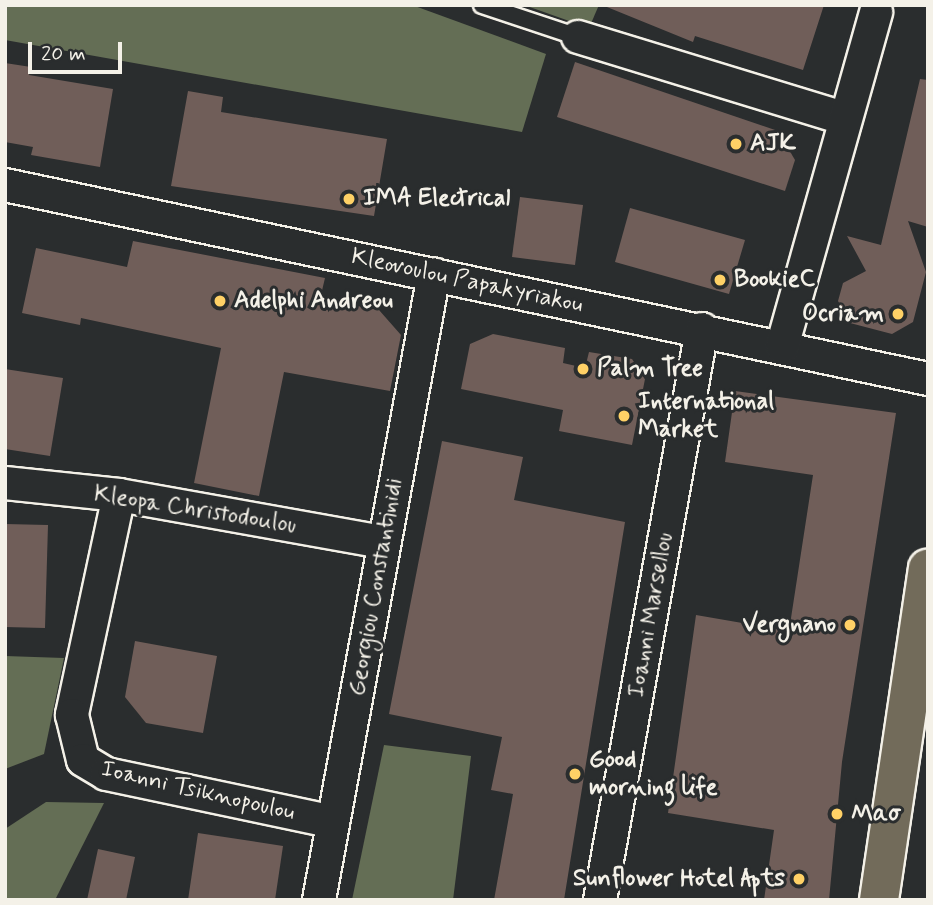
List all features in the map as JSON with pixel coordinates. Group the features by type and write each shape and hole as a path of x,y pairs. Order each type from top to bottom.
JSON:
{"main road":[{"path":"878,900 918,692 928,569"}],"street":[{"path":"782,347 843,118 876,12"},
{"path":"578,37 843,118"},
{"name":"Kleovoulou Papakyriakou","path":"5,185 702,329 928,379"},
{"name":"Georgiou Constantinidi","path":"319,900 434,274"},
{"name":"Ioanni Marsellou","path":"600,900 702,329"},
{"name":"Kleopa Christodoulou","path":"5,483 119,495 384,542"},
{"name":"Ioanni Tsiknopoulou","path":"119,495 72,715 83,760 106,774 333,822"}],"lane":[{"path":"482,5 578,37"}],"green space":[{"path":"5,5 412,5 546,54 522,132 5,40"},
{"path":"524,5 599,5 589,28"},
{"path":"5,656 64,658 44,754 5,769"},
{"path":"384,745 471,756 453,900 352,900"},
{"path":"46,802 104,803 55,900 5,900 5,829"}],"building":[{"path":"602,5 824,5 803,70 695,36 693,42"},
{"path":"575,62 778,131 795,160 785,191 557,117"},
{"path":"5,63 31,67 29,75 113,89 100,167 31,155 33,147 5,142"},
{"path":"920,79 928,80 928,227 908,221 926,272 913,322 892,334 850,323 838,301 843,283 866,271 847,236 881,245"},
{"path":"188,91 223,97 221,112 387,139 374,216 171,186"},
{"path":"520,197 583,205 575,265 512,257"},
{"path":"630,208 745,240 729,294 615,262"},
{"path":"133,241 325,278 320,299 379,310 401,335 390,391 284,372 259,496 194,483 221,348 81,318 80,325 22,313 36,248 127,267"},
{"path":"493,334 565,348 563,363 585,368 589,352 632,359 645,379 632,445 559,431 563,410 461,389 470,344"},
{"path":"5,369 63,378 50,456 5,449"},
{"path":"735,391 896,413 842,762 829,900 764,900 774,830 668,813 696,615 789,631 813,475 725,462"},
{"path":"442,441 523,457 514,500 625,522 564,900 494,900 513,794 491,790 502,737 389,714"},
{"path":"5,524 48,525 45,628 5,627"},
{"path":"135,641 217,656 203,733 146,723 125,697"},
{"path":"198,833 283,846 275,900 188,900"},
{"path":"98,849 135,857 126,900 87,900"}],"place":[{"name":"AJK","path":"736,144"},
{"name":"IMA Electrical","path":"349,199"},
{"name":"BookieC","path":"720,280"},
{"name":"Adelphi Andreou","path":"220,301"},
{"name":"Ocriam","path":"898,314"},
{"name":"Palm Tree","path":"583,369"},
{"name":"International Market","path":"624,416"},
{"name":"Vergnano","path":"850,625"},
{"name":"Good morning life","path":"575,774"},
{"name":"Μασ","path":"837,814"},
{"name":"Sunflower Hotel Apts","path":"799,879"}]}
